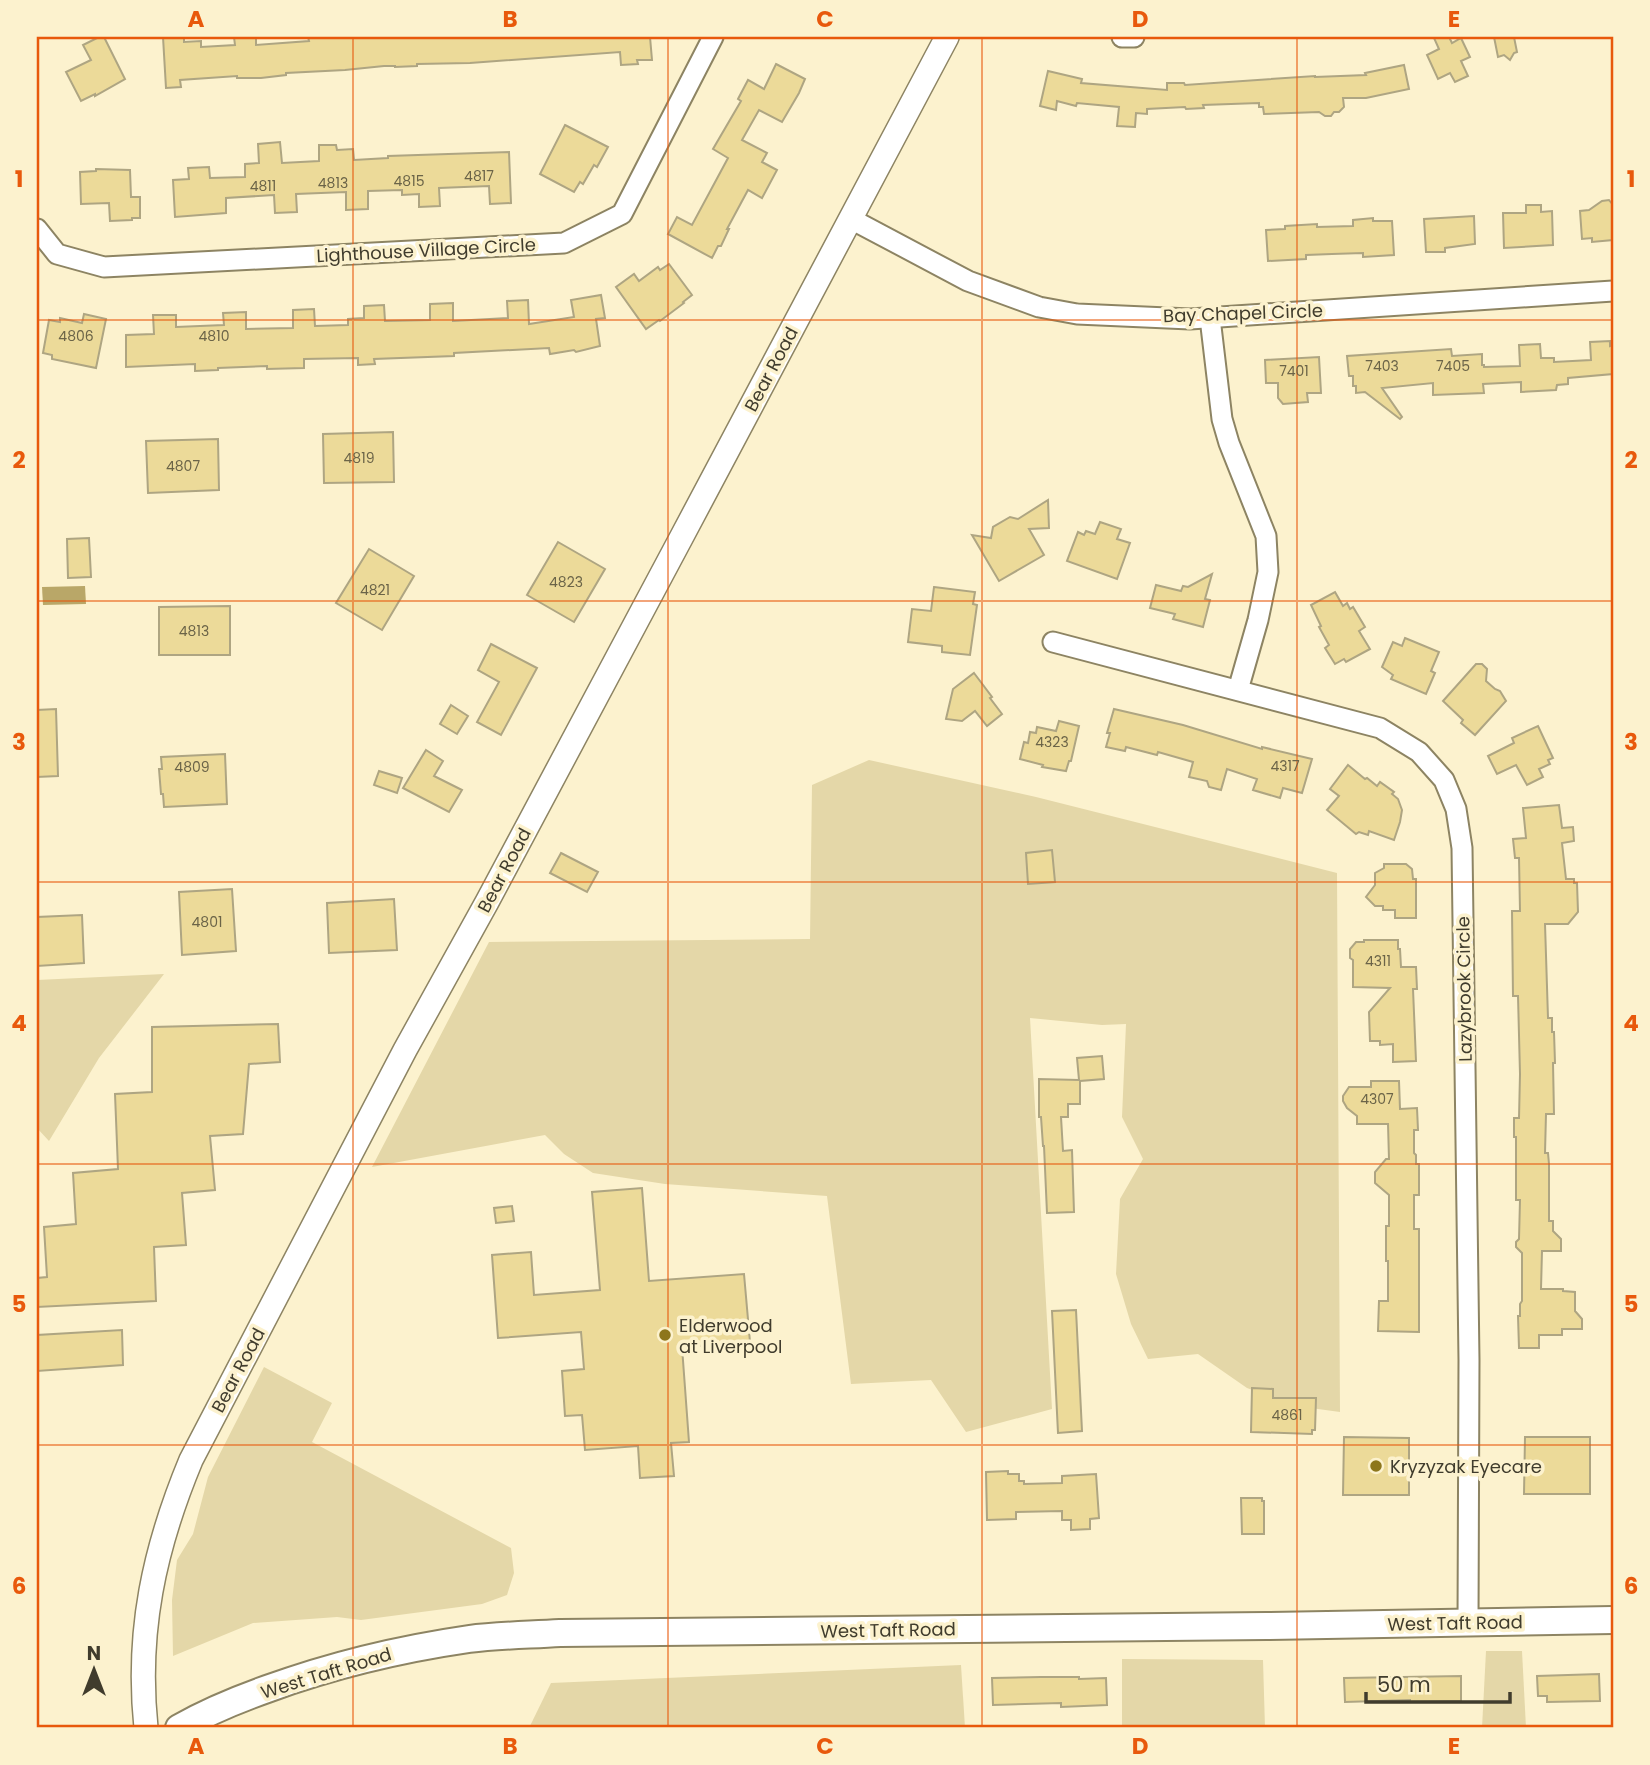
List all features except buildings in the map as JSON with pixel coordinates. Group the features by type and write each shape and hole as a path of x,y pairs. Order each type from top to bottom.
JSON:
{"main road":[{"name":"West Taft Road","path":"178,1728 233,1702 310,1674 391,1652 471,1639 560,1633 1613,1620"}],"street":[{"name":"Lighthouse Village Circle","path":"37,229 57,254 104,267 564,243 622,214 713,37"},
{"name":"Bear Road","path":"146,1728 142,1684 146,1616 156,1561 191,1460 405,1050 513,854 947,37"},
{"path":"1122,37 1134,37"},
{"name":"Bay Chapel Circle","path":"851,219 968,281 1039,307 1077,314 1190,319 1613,291"},
{"path":"1210,318 1222,419 1266,536 1268,572 1258,620 1238,690"},
{"name":"Lazybrook Circle","path":"1053,642 1380,728 1419,752 1444,780 1456,808 1462,848 1469,1360 1468,1622"}],"shaded area":[{"path":"85,586 86,604 43,605 42,587"},
{"path":"869,760 1036,797 1337,873 1340,1412 1296,1406 1247,1388 1198,1354 1148,1359 1131,1324 1116,1274 1120,1199 1143,1159 1122,1117 1126,1024 1102,1025 1030,1018 1052,1409 966,1432 931,1380 851,1384 827,1196 665,1184 593,1173 564,1154 545,1135 372,1167 489,942 810,939 812,785"},
{"path":"164,974 99,1058 49,1141 37,1128 37,980"},
{"path":"264,1367 332,1403 312,1442 511,1548 514,1573 507,1595 482,1604 361,1620 337,1617 253,1623 173,1656 172,1600 177,1560 193,1534 208,1477"},
{"path":"1486,1651 1522,1651 1526,1728 1482,1728"},
{"path":"1122,1659 1263,1660 1265,1728 1122,1728"},
{"path":"961,1665 965,1728 529,1728 551,1683"}],"place":[{"name":"Elderwood at Liverpool","path":"665,1335"},
{"name":"Kryzyzak Eyecare","path":"1376,1466"}]}
